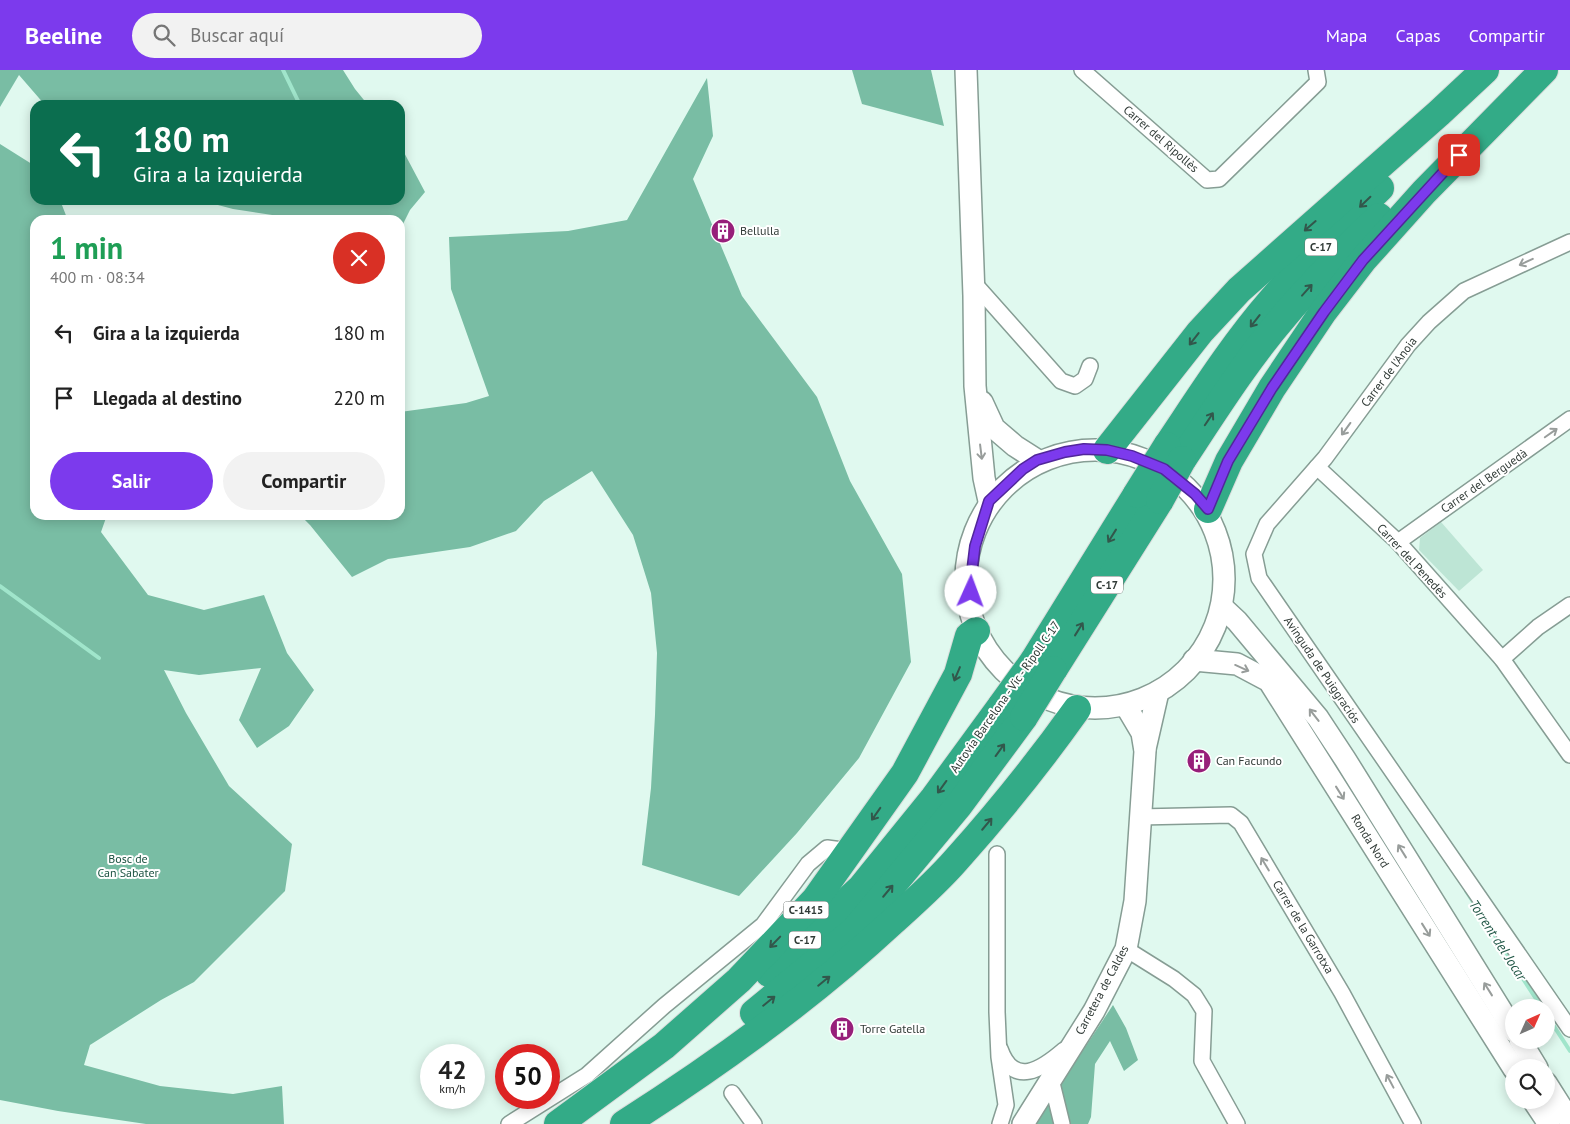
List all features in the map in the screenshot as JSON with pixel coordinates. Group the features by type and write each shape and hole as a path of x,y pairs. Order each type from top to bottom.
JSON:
{"highway":[{"path":"1107,450 1200,332 1239,290 1485,70"},
{"name":"Autovia Barcelona - Vic - Ripoll C-17","path":"604,1124 720,1041 854,931 959,805 1013,711 1149,497 1218,369 1271,300 1346,221 1500,70"},
{"name":"Autovia Barcelona - Vic - Ripoll C-17","path":"1174,453 1292,307 1325,270 1528,70"},
{"path":"1208,509 1228,461 1272,388 1324,312 1363,260 1424,192 1544,70"},
{"name":"C-1415","path":"558,1124 664,1046 739,980 815,900 905,773 958,674 969,636 976,631"},
{"path":"624,1124 714,1064 802,999 857,954 955,862 1045,752 1077,709"},
{"name":"Autovia Barcelona - Vic - Ripoll C-17","path":"558,1124 732,1008 861,888 934,798 1013,711"}],"main road":[{"path":"966,70 975,386 982,460 989,501 975,546 971,579 971,606 976,631 991,655 1025,691 1042,701 1077,709 1126,706 1158,692 1194,660 1210,640 1222,607 1222,560 1208,509 1195,494 1164,469 1132,456 1107,450 1084,449 1065,452 1037,460 1023,469 989,501"},
{"path":"975,386 994,428 1015,446 1037,460"},
{"name":"Ronda Nord","path":"1222,607 1237,621 1318,718 1505,1017"},
{"name":"Ronda Nord","path":"1194,660 1237,664 1269,681 1508,1059"},
{"path":"1145,752 1158,692"},
{"path":"1126,706 1142,733 1145,752"},
{"name":"Carretera de Caldes","path":"1027,1118 1094,1011 1126,949 1135,901 1145,752"},
{"path":"1555,1097 1570,1121"},
{"path":"1540,1109 1549,1124"}],"street":[{"name":"Carrer del Ripollès","path":"1082,70 1207,180 1219,179 1318,82 1316,70"},
{"name":"Carrer de l'Anoia","path":"1254,554 1267,524 1317,467 1408,344 1429,322 1464,291 1570,242"},
{"path":"973,282 1062,381 1075,386 1085,379 1090,366"},
{"name":"Carrer del Berguedà","path":"1398,542 1570,419"},
{"name":"Carrer del Penedès","path":"1317,467 1398,542 1502,660 1570,755"},
{"name":"Avinguda de Puiggraciós","path":"1254,554 1259,578 1570,1029"},
{"path":"1502,660 1538,627 1570,605"},
{"name":"Carrer de la Garrotxa","path":"1140,817 1231,815 1241,824 1342,993 1413,1124"},
{"path":"509,1124 587,1075 670,1000 763,925 808,864 827,848 850,851"},
{"path":"997,854 998,1043 1006,1105 1000,1124"},
{"path":"1126,949 1174,979 1194,995 1204,1010 1202,1062 1237,1124"},
{"path":"998,1043 1004,1060 1017,1071 1032,1072 1047,1064 1074,1042"},
{"path":"1051,1079 1062,1124"},
{"path":"732,1093 754,1124"},
{"path":"1006,1105 1014,1113 1027,1118"}],"green space":[{"path":"0,70 343,70 364,100 41,100 19,75 0,107"},
{"path":"852,70 931,70 944,126 862,104"},
{"path":"707,78 713,136 693,179 742,296 817,397 850,481 902,574 911,662 859,758 797,833 739,896 642,865 651,788 655,715 657,653 651,593 633,535 592,471 544,501 516,531 470,547 388,559 352,577 305,520 405,520 405,411 466,403 489,396 451,289 449,237 568,231 627,220"},
{"name":"Bosc de Can Sabater","path":"0,144 30,163 30,205 62,205 66,215 30,215 30,520 105,520 101,532 148,595 204,610 264,595 287,653 314,690 289,726 257,748 239,720 261,668 199,675 164,670 186,713 229,786 292,844 285,891 194,982 161,1000 90,1045 84,1065 160,1086 233,1094 282,1086 284,1124 146,1124 0,1100"},
{"path":"405,154 425,192 410,210 405,220 405,215 272,215 218,205 405,205"},
{"path":"1441,522 1483,570 1459,591 1419,550 1420,538"},
{"path":"1113,1005 1126,1028 1138,1060 1124,1071 1110,1041 1095,1064 1091,1117 1088,1124 1034,1124"}],"waterway":[{"path":"283,70 298,100"},
{"path":"0,586 99,658"},
{"name":"Torrent del Jocar","path":"1466,891 1536,999"},
{"name":"Torrent del Jocar","path":"1555,1028 1570,1051"}],"place":[{"name":"Bellulla","path":"723,231"},
{"name":"Can Facundo","path":"1199,761"},
{"name":"Torre Gatella","path":"842,1029"}],"route":[{"path":"971,592 975,546 989,501 1023,469 1037,460 1084,449 1107,450 1132,456 1164,469 1195,494 1208,509 1228,461 1272,388 1324,312 1363,260 1459,155"}]}
